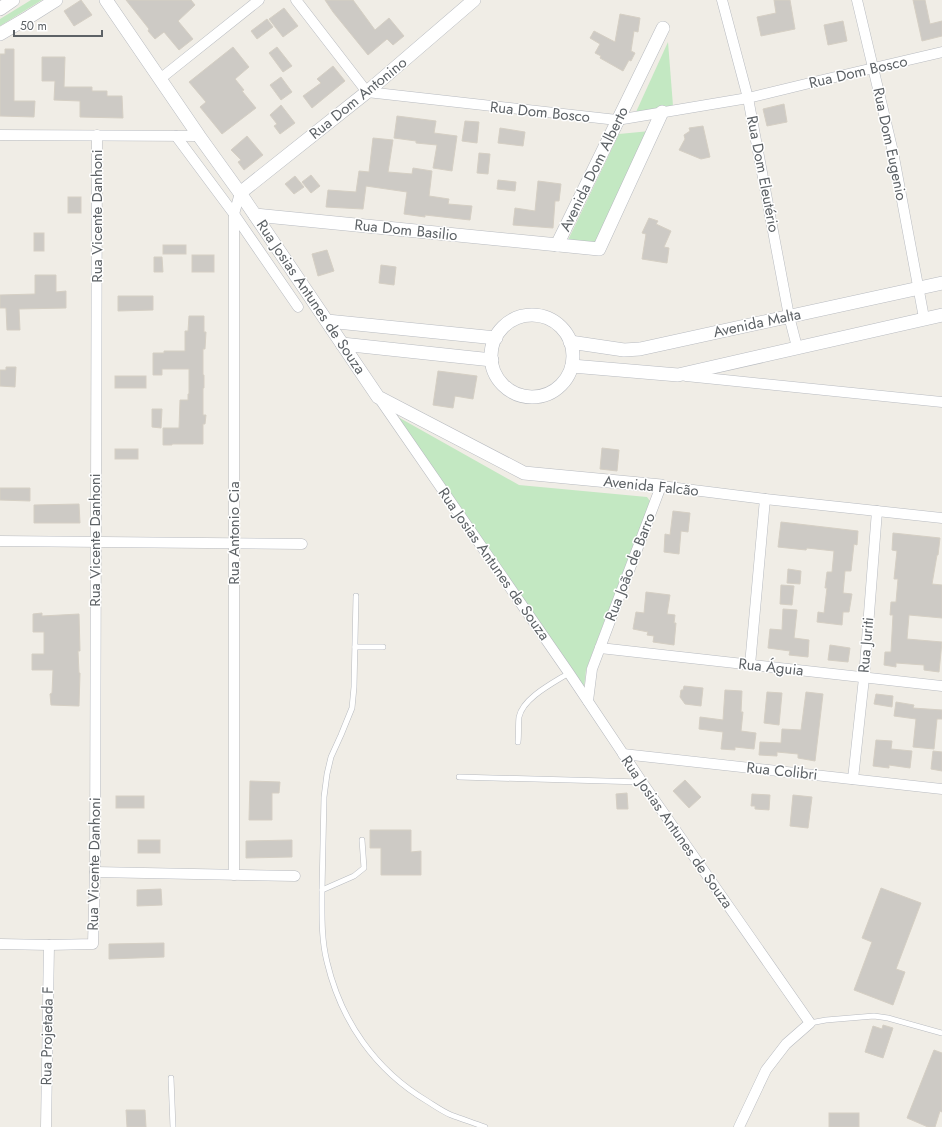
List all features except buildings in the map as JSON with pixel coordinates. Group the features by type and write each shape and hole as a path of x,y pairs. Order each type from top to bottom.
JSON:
{"street":[{"path":"0,9 13,0"},
{"path":"0,34 56,0"},
{"name":"Rua Josias Antunes de Souza","path":"106,0 240,193 642,782 810,1023"},
{"path":"160,79 258,0"},
{"path":"296,0 367,92"},
{"name":"Rua Dom Antonino","path":"240,193 367,92 474,0"},
{"name":"Rua Dom Eleutério","path":"722,0 748,98 796,347"},
{"name":"Rua Dom Eugenio","path":"857,0 893,152 924,318"},
{"name":"Avenida Dom Alberto","path":"662,112 599,249 557,245 663,28"},
{"name":"Rua Dom Bosco","path":"367,92 617,120 748,98 942,52"},
{"path":"0,135 199,136"},
{"name":"Rua Vicente Danhoni","path":"49,945 93,944 97,135"},
{"path":"176,136 234,214 298,307"},
{"name":"Rua Antonio Cia","path":"234,875 234,214 240,193"},
{"name":"Rua Dom Basilio","path":"255,216 557,245"},
{"name":"Avenida Malta","path":"570,342 624,350 640,349 942,284"},
{"name":"Avenida Malta","path":"572,366 678,375 942,315"},
{"path":"530,316 547,318 558,325 566,334 570,342 573,350 572,366 569,375 558,388 546,394 533,397 516,394 505,386 497,376 492,360 492,352 496,338 504,328 514,320 530,316"},
{"path":"327,321 496,338"},
{"path":"342,344 492,360"},
{"path":"678,375 942,402"},
{"name":"Avenida Falcão","path":"378,396 524,473 661,486 942,518"},
{"name":"Rua João de Barro","path":"588,701 592,669 661,486"},
{"path":"750,665 765,499"},
{"name":"Rua Juriti","path":"853,779 864,678 877,511"},
{"path":"0,541 302,544"},
{"name":"Rua Águia","path":"600,648 942,686"},
{"name":"Rua Colibri","path":"623,754 942,789"},
{"path":"94,872 295,876"},
{"path":"0,944 49,945"},
{"name":"Rua Projetada F","path":"46,1127 49,945"},
{"path":"740,1127 766,1070 786,1044 810,1023"}],"lane":[{"path":"356,596 354,687 352,708 331,757 324,797 322,932 327,962 341,1004 356,1033 379,1063 400,1084 417,1096 450,1114 485,1127"},
{"path":"355,647 383,647"},
{"path":"518,742 519,717 526,703 536,694 569,673"},
{"path":"459,777 642,782"},
{"path":"322,890 354,876 364,868 362,840"},
{"path":"810,1023 826,1020 874,1016 888,1018 942,1033"},
{"path":"171,1078 173,1127"}],"green space":[{"path":"31,0 42,0 0,26 0,19"},
{"path":"668,42 673,106 636,112"},
{"path":"650,131 598,244 568,240 619,134"},
{"path":"398,417 519,485 647,497 650,501 586,670 584,688"}]}
